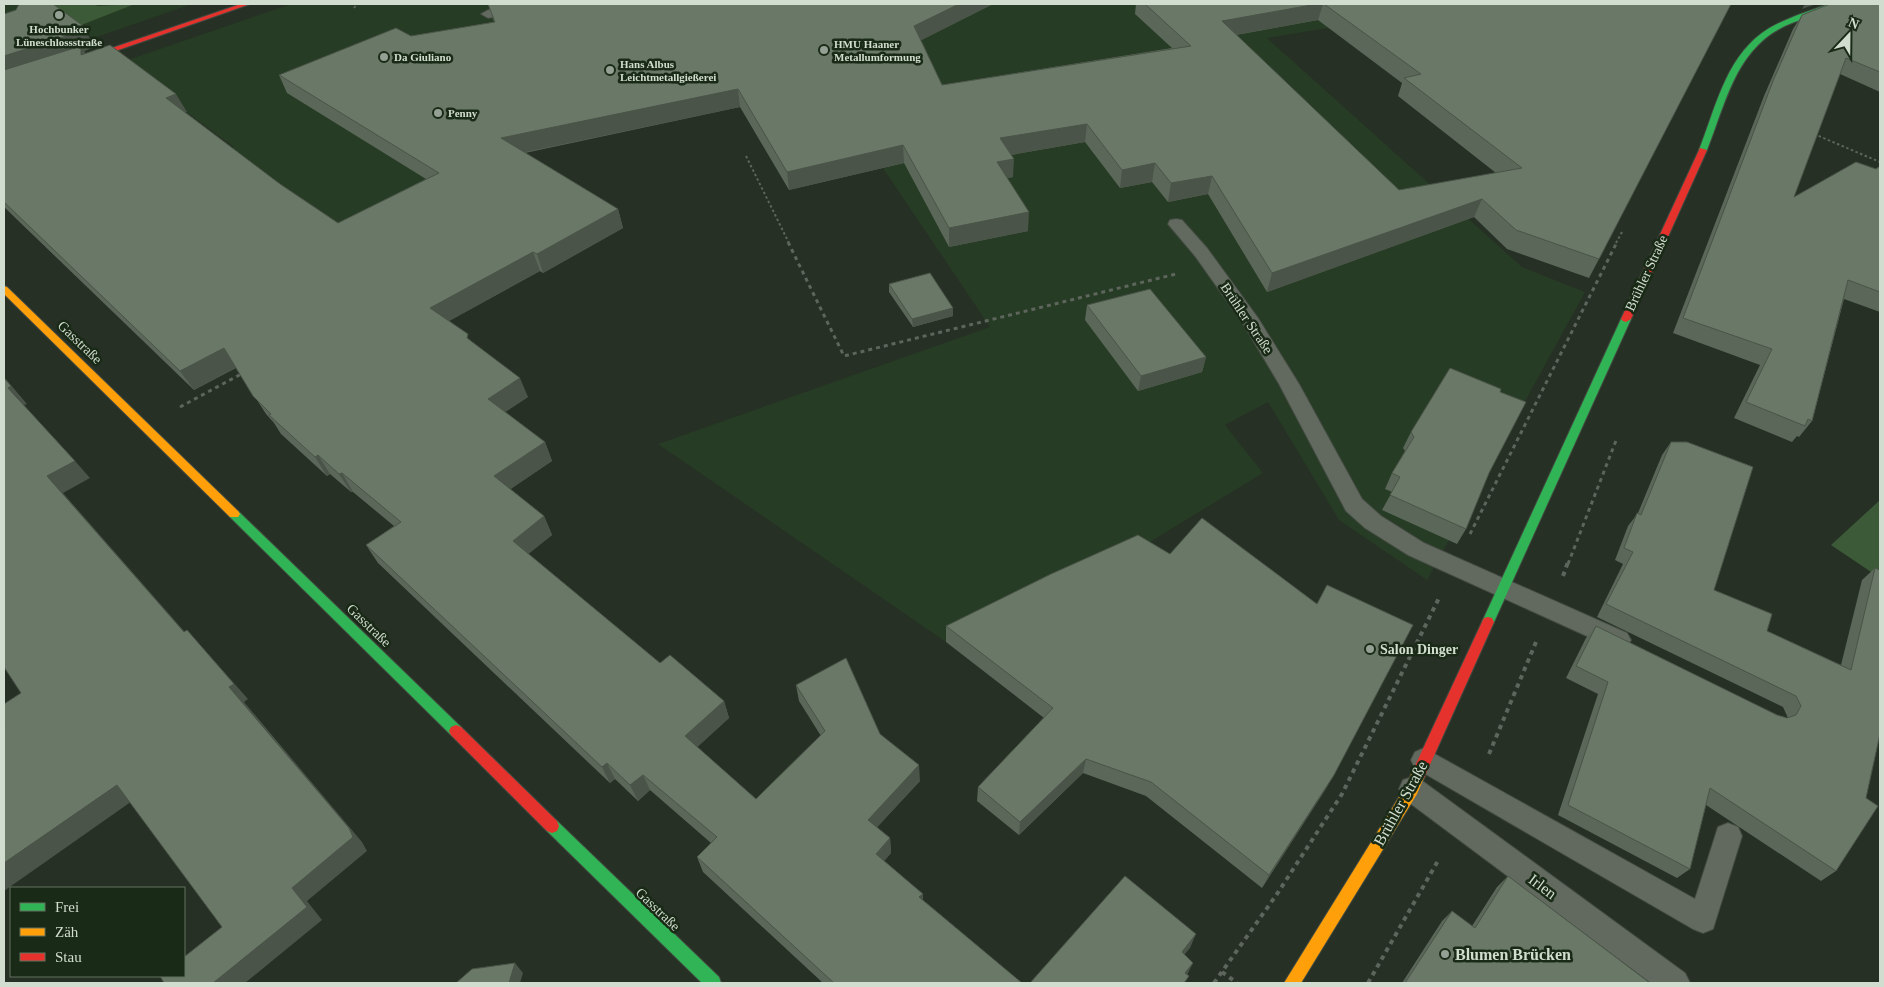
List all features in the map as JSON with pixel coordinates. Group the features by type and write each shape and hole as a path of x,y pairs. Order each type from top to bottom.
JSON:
{"main road":[{"path":"66,65 246,4"},
{"name":"Brühler Straße","path":"1292,983 1412,788 1712,128 1734,72 1747,51 1765,34 1835,4"},
{"name":"Gasstraße","path":"4,289 713,983"}],"lane":[{"path":"488,14 544,4"},
{"name":"Brühler Straße","path":"1176,224 1252,322 1289,384 1354,505 1373,522 1416,549 1504,587"},
{"path":"1504,587 1643,652"},
{"path":"1424,760 1703,919 1728,836"},
{"name":"Irlen","path":"1412,788 1675,983"}],"path":[{"path":"354,8 358,4"},
{"path":"1811,133 1880,162"},
{"path":"746,156 844,356 1210,266"},
{"path":"1214,983 1342,794 1454,566 1546,386 1584,304 1626,225"},
{"path":"145,426 244,372"},
{"path":"1222,972 1237,983"}],"shaded area":[{"path":"4,4 192,4 94,38 85,34 4,46"},
{"path":"22,4 95,4 97,6 135,4 71,29"},
{"path":"291,4 1471,4 1267,38 1522,267 1585,292 1427,580 1339,520 1268,402 1225,425 1263,473 1135,551 946,642 658,444 990,327 827,85 562,118 328,230 224,152 234,147 173,102 125,61"},
{"path":"1880,500 1880,578 1831,545"}],"building":[{"path":"19,4 53,4 82,25 82,31 4,56 4,14 16,10"},
{"path":"488,4 959,4 914,26 942,85 1191,46 1145,4 1317,4 1222,21 1399,190 1522,168 1404,78 1421,74 1324,4 1731,4 1599,259 1516,230 1482,199 1272,273 1212,176 1171,183 1155,163 1122,170 1087,124 1000,138 1014,159 997,162 1029,212 949,228 903,145 787,172 738,89 501,138 618,209 537,254 533,252 430,308 468,334 467,338 520,378 488,399 545,442 494,476 544,516 513,541 660,663 670,655 724,701 685,736 756,799 825,731 796,685 846,658 880,734 919,765 868,820 890,838 876,854 923,894 919,897 1022,983 834,983 697,857 717,837 643,775 630,785 607,763 602,767 366,545 401,522 342,473 339,474 318,455 315,457 269,415 271,414 253,396 224,348 180,371 4,202 4,70 81,46 81,55 110,45 176,94 166,98 280,184 338,223 439,173 279,75 396,28 411,36 495,22"},
{"path":"1830,4 1880,4 1880,72 1846,58 1794,197 1856,162 1876,169 1880,166 1880,292 1848,280 1812,421 1808,419 1805,426 1746,402 1772,349 1683,318 1773,81 1802,15"},
{"path":"930,273 953,308 912,319 889,284"},
{"path":"1150,289 1206,357 1141,376 1087,305"},
{"path":"1450,368 1501,389 1500,392 1526,402 1489,473 1466,529 1390,495 1400,477 1392,473 1414,437 1411,432"},
{"path":"4,378 11,386 8,388 75,461 47,476 184,632 187,630 234,684 229,687 349,828 353,837 292,888 307,907 213,983 164,983 161,977 185,977 185,956 222,927 117,785 4,863 4,704 21,693 4,667"},
{"path":"1671,442 1687,442 1753,467 1714,590 1772,614 1767,631 1851,670 1875,568 1880,570 1880,734 1866,798 1878,806 1836,871 1710,788 1690,869 1568,805 1608,682 1576,666 1596,626 1777,715 1787,718 1796,715 1801,706 1796,696 1606,604 1633,552 1624,548 1637,513 1641,515"},
{"path":"1202,518 1317,604 1327,585 1413,625 1334,775 1269,875 1151,782 1086,759 1020,822 978,787 1053,708 946,626 1051,574 1138,535 1170,554"},
{"path":"1125,876 1196,934 1182,952 1193,963 1185,973 1189,976 1184,983 1030,983"},
{"path":"1508,876 1650,983 1405,983 1452,911 1475,928"},
{"path":"515,963 509,983 456,983 472,969"}],"traffic: fast":[{"path":"1703,150 1733,73 1752,46 1764,35 1781,25 1835,4"},
{"path":"1488,622 1626,319"},
{"path":"234,514 456,731"},
{"path":"552,826 713,983"}],"traffic: slow":[{"path":"4,289 234,514"},
{"path":"1292,983 1412,789 1419,773"}],"traffic: jam":[{"path":"78,61 247,4"},
{"path":"1626,319 1703,150"},
{"path":"1419,773 1488,622"},
{"path":"456,731 552,826"}],"place":[{"name":"Hochbunker Lüneschlossstraße","path":"59,15"},
{"name":"HMU Haaner Metallumformung","path":"824,50"},
{"name":"Da Giuliano","path":"384,57"},
{"name":"Hans Albus Leichtmetallgießerei","path":"610,70"},
{"name":"Penny","path":"438,113"},
{"name":"Salon Dinger","path":"1370,649"},
{"name":"Blumen Brücken","path":"1445,954"}]}
